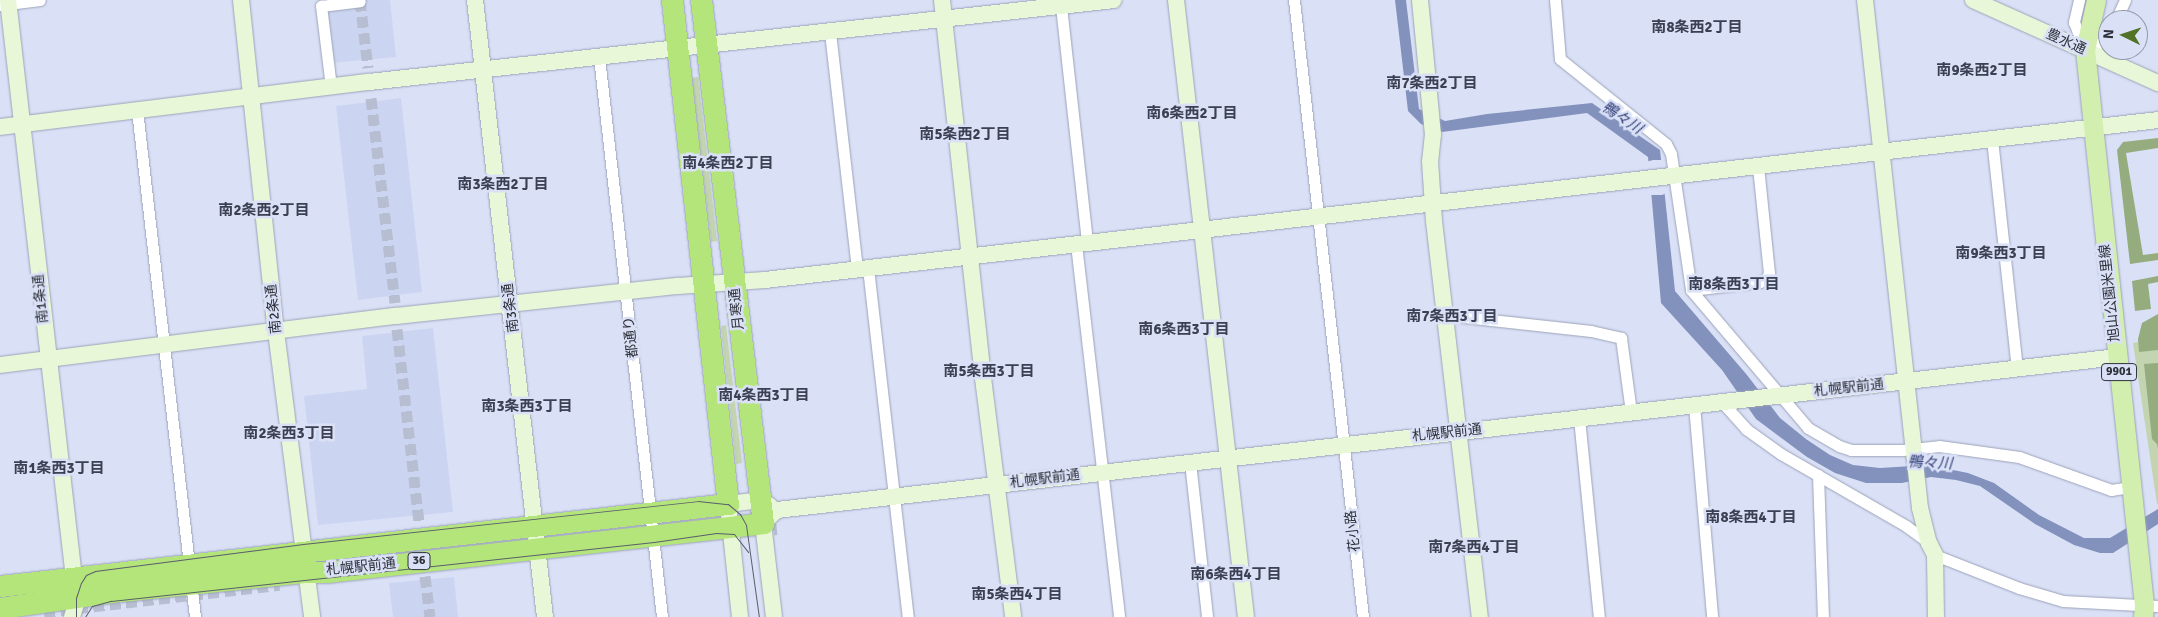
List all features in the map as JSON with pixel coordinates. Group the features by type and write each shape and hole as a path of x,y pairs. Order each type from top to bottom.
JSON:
{"highway":[{"path":"672,0 728,504"},
{"name":"月寒通","path":"701,0 734,282 766,511"},
{"name":"札幌駅前通","path":"0,608 76,602 191,574 305,561 534,525 728,504"},
{"name":"札幌駅前通","path":"305,561 328,572 730,527 766,511"},
{"name":"札幌駅前通","path":"0,586 76,602"}],"main road":[{"name":"旭山公園米里線","path":"2096,0 2085,50 2131,487 2148,609"}],"street":[{"path":"6,3 40,0"},
{"name":"南2条通","path":"241,0 276,331 312,617"},
{"name":"南3条通","path":"475,0 546,617"},
{"path":"942,0 996,485 1013,617"},
{"path":"0,127 252,96 1114,0"},
{"path":"1176,0 1246,617"},
{"name":"花小路","path":"1294,0 1362,617"},
{"path":"1420,0 1433,134 1430,161 1433,203 1480,617"},
{"path":"1555,0 1560,60 1666,144 1671,154 1670,176 1691,290 1808,428 1851,450 1914,449 1938,446 2020,457 2110,490 2131,487"},
{"path":"1865,0 1920,508 1932,549 1936,617"},
{"name":"豊水通","path":"1973,0 2158,83"},
{"path":"2078,0 2074,22 2085,50 2098,44"},
{"path":"331,87 321,6 360,1"},
{"name":"南1条通","path":"6,3 22,125 76,602"},
{"path":"1061,6 1082,244 1119,617"},
{"path":"830,32 894,496 908,617"},
{"name":"都通り","path":"599,57 662,617"},
{"path":"138,110 195,617"},
{"path":"0,365 510,304 1082,244 2158,120"},
{"path":"1992,139 2017,368"},
{"path":"1691,290 1760,282 1766,279 1769,273 1758,166"},
{"path":"1446,315 1591,332 1621,338 1631,412"},
{"name":"札幌駅前通","path":"728,504 766,511 2117,357"},
{"path":"1722,402 1746,429 1781,454 1906,526 1932,549 2040,595 2063,600 2148,609"},
{"path":"1694,405 1712,617"},
{"path":"1579,418 1600,617"},
{"path":"1190,462 1207,617"},
{"path":"1818,475 1823,617"},
{"path":"728,504 740,617"},
{"name":"月寒通","path":"766,511 774,617"}],"shaded area":[{"path":"324,0 390,0 396,57 331,63"},
{"path":"1395,0 1406,0 1419,109 1445,121 1487,114 1592,103 1660,150 1675,291 1747,375 1780,418 1806,439 1830,455 1853,465 1880,468 1928,465 1968,473 1994,483 2039,515 2084,538 2110,538 2158,509 2158,524 2113,553 2100,553 2074,545 2035,524 1980,486 1956,480 1931,477 1902,483 1866,483 1835,473 1807,457 1756,419 1722,370 1661,303 1648,157 1587,113 1442,132 1421,124 1408,111"},
{"path":"401,98 422,292 358,300 336,106"},
{"path":"433,328 453,512 318,525 304,396 367,389 362,336"},
{"path":"454,577 458,617 393,617 389,583"}],"green space":[{"path":"698,77 717,241 711,242 692,78"},
{"path":"2158,138 2158,148 2126,153 2143,255 2158,253 2158,260 2130,264 2117,150 2123,142"},
{"path":"2158,276 2158,282 2148,284 2151,309 2135,311 2132,281"},
{"path":"2158,314 2158,350 2139,352 2138,339 2142,323"},
{"path":"726,325 742,463 736,464 721,326"},
{"path":"2158,339 2158,504 2157,504 2133,343"},
{"path":"2158,363 2158,449 2157,444 2152,439 2144,364"}],"pier":[{"path":"1663,160 1667,193 1662,195 1651,195 1646,162"}],"tunnel":[{"path":"360,0 368,68"},
{"path":"371,98 395,303"},
{"path":"397,329 419,523"},
{"path":"757,531 777,529"},
{"path":"425,576 430,617"},
{"path":"44,612 279,585"}],"tram line":[{"path":"76,617 76,598 81,583 86,575 95,571 303,544 698,501 728,504 740,514 746,525 759,617"},
{"path":"85,617 92,606 111,601 654,542 716,533 734,534 748,552"}],"district":[{"name":"南8条西2丁目","path":"1697,28"},
{"name":"南9条西2丁目","path":"1982,71"},
{"name":"南7条西2丁目","path":"1432,84"},
{"name":"南6条西2丁目","path":"1192,114"},
{"name":"南5条西2丁目","path":"965,135"},
{"name":"南4条西2丁目","path":"728,164"},
{"name":"南3条西2丁目","path":"503,185"},
{"name":"南2条西2丁目","path":"264,211"},
{"name":"南9条西3丁目","path":"2001,254"},
{"name":"南8条西3丁目","path":"1734,285"},
{"name":"南7条西3丁目","path":"1452,317"},
{"name":"南6条西3丁目","path":"1184,330"},
{"name":"南5条西3丁目","path":"989,372"},
{"name":"南4条西3丁目","path":"764,396"},
{"name":"南3条西3丁目","path":"527,407"},
{"name":"南2条西3丁目","path":"289,434"},
{"name":"南1条西3丁目","path":"59,469"},
{"name":"南8条西4丁目","path":"1751,518"},
{"name":"南7条西4丁目","path":"1474,548"},
{"name":"南6条西4丁目","path":"1236,575"},
{"name":"南5条西4丁目","path":"1017,595"}],"water label":[{"name":"鴨々川","path":"1622,118"},
{"name":"鴨々川","path":"1930,463"}]}
